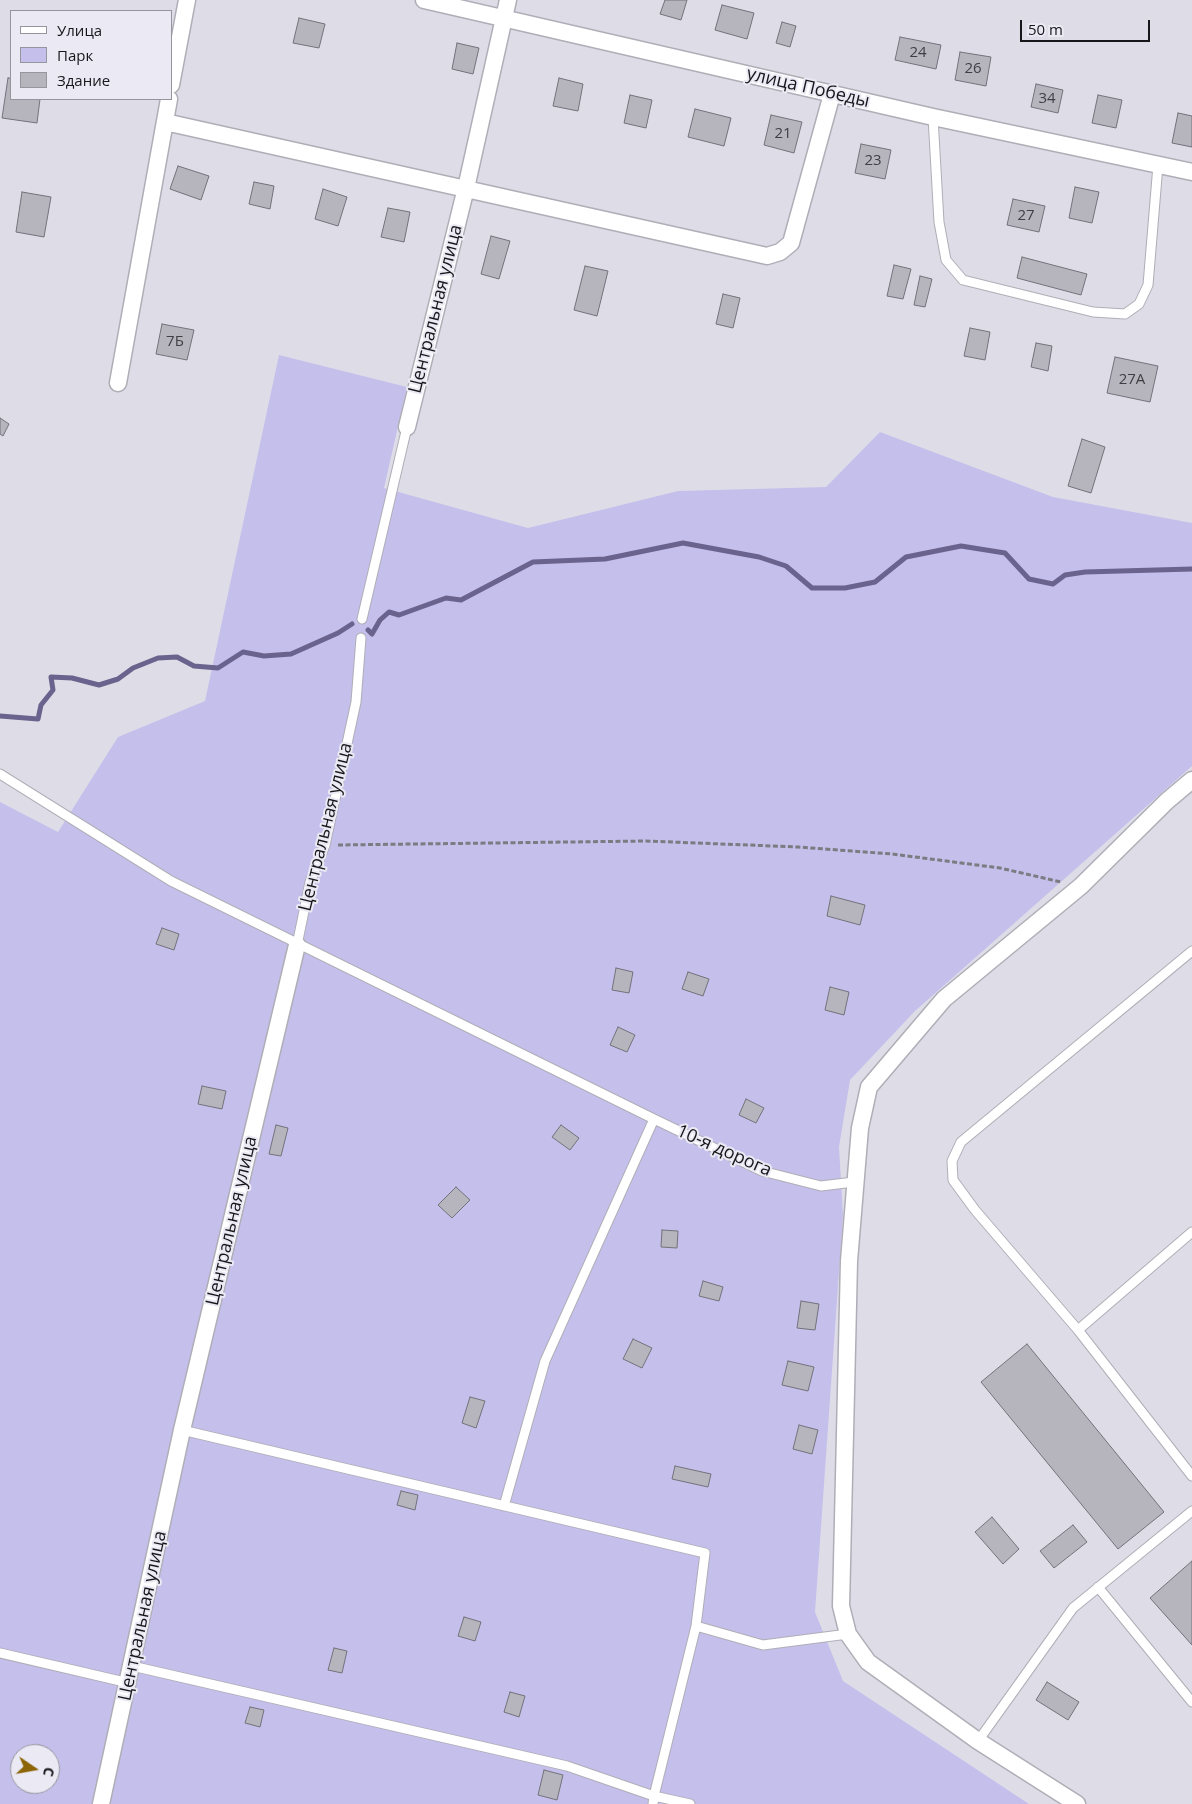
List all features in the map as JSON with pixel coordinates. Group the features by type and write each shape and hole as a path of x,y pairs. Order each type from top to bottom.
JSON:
{"street":[{"path":"172,79 186,0"},
{"name":"улица Победы","path":"424,0 832,94 1192,172"},
{"name":"Центральная улица","path":"407,427 466,188 508,0"},
{"path":"165,122 767,256 780,252 791,243 832,94"},
{"path":"118,383 169,100"},
{"path":"1077,1804 978,1742 868,1662 848,1634 841,1606 849,1261 854,1182 860,1128 869,1087 944,998 1081,886 1192,780"},
{"name":"Центральная улица","path":"101,1804 129,1683 182,1430 297,945"}],"lane":[{"path":"933,116 939,222 946,260 962,280 1093,312 1125,314 1139,304 1148,285 1158,165"},
{"name":"Центральная улица","path":"362,618 407,427"},
{"name":"Центральная улица","path":"297,945 310,882 325,846 356,702 361,638"},
{"name":"10-я дорога","path":"0,774 171,881 297,945 654,1119 762,1170 821,1186 854,1182"},
{"path":"1192,951 961,1142 952,1161 953,1180 975,1210 1078,1330 1192,1476"},
{"path":"504,1506 545,1361 654,1119"},
{"path":"1078,1330 1192,1232"},
{"path":"182,1430 705,1553 696,1626 654,1800"},
{"path":"978,1742 1073,1608 1192,1511"},
{"path":"1098,1587 1192,1702"},
{"path":"696,1626 764,1645 848,1634"},
{"path":"0,1653 129,1683"},
{"path":"132,1666 567,1766 654,1800 690,1804"}],"path":[{"path":"325,846 646,840 798,847 892,854 990,866 1081,886"}],"green space":[{"path":"279,355 407,387 384,488 528,528 678,491 826,487 880,432 1053,497 1192,523 1192,766 915,1011 850,1080 839,1147 843,1215 815,1612 843,1681 1029,1804 0,1804 0,802 58,832 118,737 205,701"}],"building":[{"path":"665,0 687,0 681,20 660,14"},
{"path":"722,5 754,13 747,39 715,30"},
{"path":"299,18 325,24 319,48 293,43"},
{"path":"782,22 796,26 790,47 776,43"},
{"path":"900,37 941,45 936,69 895,60"},
{"path":"457,43 479,48 473,74 452,69"},
{"path":"960,52 991,57 986,86 955,80"},
{"path":"8,78 10,78 10,100 40,100 37,123 2,118"},
{"path":"559,78 583,84 578,111 553,106"},
{"path":"1036,84 1063,90 1058,113 1031,107"},
{"path":"630,95 652,100 646,128 624,123"},
{"path":"1098,95 1122,100 1116,128 1092,123"},
{"path":"695,109 731,118 724,146 688,137"},
{"path":"1178,113 1192,116 1192,147 1172,143"},
{"path":"771,115 802,122 794,153 764,145"},
{"path":"861,144 891,150 885,179 855,173"},
{"path":"178,166 209,176 201,200 170,189"},
{"path":"254,182 274,186 270,209 249,204"},
{"path":"1075,187 1099,192 1092,223 1069,218"},
{"path":"323,189 347,197 338,226 315,219"},
{"path":"22,192 51,197 44,237 16,232"},
{"path":"1013,199 1045,206 1039,232 1007,225"},
{"path":"388,208 410,212 404,242 381,237"},
{"path":"491,236 510,241 499,279 481,274"},
{"path":"1022,257 1087,274 1081,295 1017,278"},
{"path":"894,265 911,269 903,299 887,296"},
{"path":"585,266 608,271 597,316 574,310"},
{"path":"920,276 932,279 925,307 914,305"},
{"path":"723,294 740,298 733,328 716,324"},
{"path":"162,324 194,330 187,360 156,354"},
{"path":"970,328 990,332 985,360 964,356"},
{"path":"1036,343 1052,346 1048,371 1031,367"},
{"path":"1115,357 1158,366 1150,402 1107,393"},
{"path":"0,418 9,424 3,436 0,434"},
{"path":"1082,439 1105,447 1091,493 1068,486"},
{"path":"831,896 865,905 860,925 827,916"},
{"path":"162,928 179,934 174,950 156,944"},
{"path":"616,968 633,972 629,993 612,990"},
{"path":"688,972 709,979 703,996 682,989"},
{"path":"830,987 849,992 844,1015 825,1010"},
{"path":"618,1027 635,1035 627,1052 610,1045"},
{"path":"202,1086 226,1091 222,1109 198,1104"},
{"path":"746,1099 764,1108 756,1123 739,1115"},
{"path":"276,1125 288,1128 281,1156 269,1154"},
{"path":"561,1125 579,1138 570,1150 552,1137"},
{"path":"456,1187 470,1200 452,1218 438,1205"},
{"path":"662,1230 678,1231 677,1248 661,1247"},
{"path":"703,1281 723,1287 719,1301 699,1296"},
{"path":"801,1301 819,1304 815,1330 797,1328"},
{"path":"633,1339 652,1348 642,1368 623,1359"},
{"path":"1027,1344 1164,1512 1118,1549 981,1382"},
{"path":"788,1361 814,1367 808,1391 782,1385"},
{"path":"470,1397 485,1401 476,1428 462,1423"},
{"path":"799,1425 818,1430 812,1454 793,1449"},
{"path":"675,1466 711,1474 708,1487 672,1479"},
{"path":"401,1491 418,1495 415,1510 397,1505"},
{"path":"992,1517 1019,1549 1003,1564 975,1532"},
{"path":"1073,1525 1087,1542 1054,1568 1040,1551"},
{"path":"1192,1561 1192,1645 1150,1598"},
{"path":"464,1617 481,1622 475,1641 458,1636"},
{"path":"334,1648 347,1651 342,1673 328,1670"},
{"path":"1047,1682 1079,1702 1068,1720 1036,1700"},
{"path":"510,1692 525,1696 519,1717 504,1712"},
{"path":"250,1707 264,1710 260,1727 245,1723"},
{"path":"544,1770 563,1775 557,1800 538,1795"}],"waterway":[{"path":"368,630 372,634 380,620 389,612 399,615 446,598 461,600 533,562 605,559 683,543 759,557 786,566 812,588 845,588 875,582 906,557 961,546 1005,553 1029,579 1053,584 1065,575 1085,572 1192,569"},
{"path":"0,716 38,719 41,705 53,690 51,677 72,678 99,685 118,679 133,668 158,658 177,657 194,666 218,668 243,652 264,656 291,654 338,633 352,624"}]}
